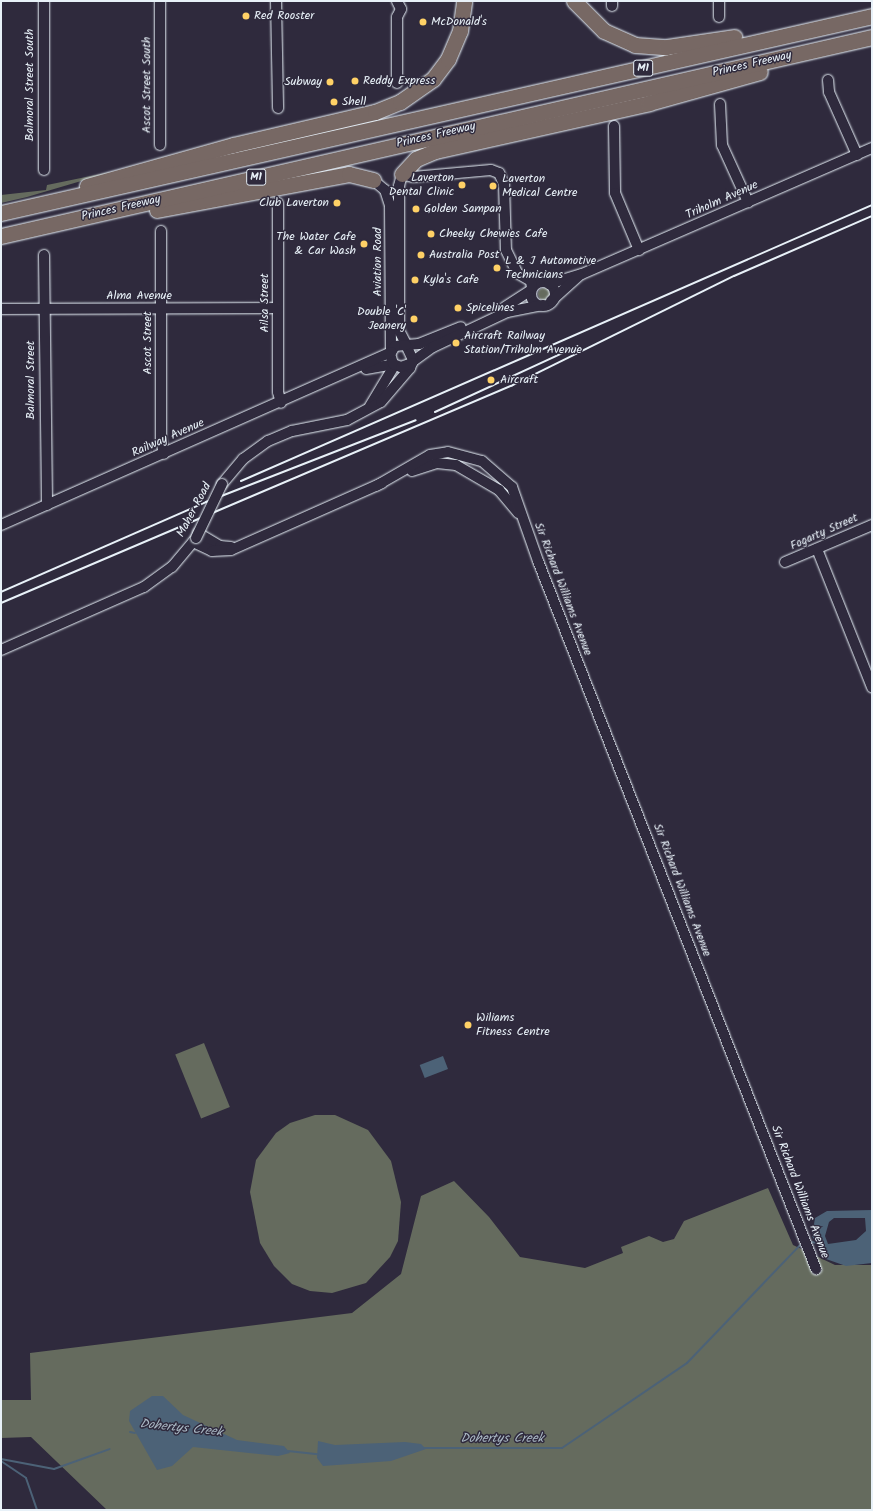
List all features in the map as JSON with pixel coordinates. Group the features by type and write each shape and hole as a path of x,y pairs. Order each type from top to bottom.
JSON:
{"highway":[{"path":"7,212 116,176 394,105 423,87 444,64 460,31 464,1"},
{"path":"574,1 604,31 631,43 656,47 867,17"},
{"name":"Princes Freeway","path":"7,212 867,17"},
{"path":"402,174 411,162 427,154 649,103 872,38"},
{"name":"Princes Freeway","path":"1,236 872,38"},
{"path":"1,240 349,174 373,180"}],"street":[{"name":"Balmoral Street South","path":"44,1 44,170"},
{"name":"Ascot Street South","path":"160,1 160,145"},
{"path":"276,1 278,108"},
{"path":"397,1 401,9 396,17 397,83"},
{"path":"719,1 719,17"},
{"path":"828,80 829,92 857,155"},
{"path":"720,104 722,145 748,202"},
{"path":"614,126 615,194 639,250"},
{"name":"Triholm Avenue","path":"548,284 582,274 872,148"},
{"path":"402,174 413,177 491,170 501,175 506,250 515,270 532,287 533,301 547,303"},
{"name":"Aviation Road","path":"391,351 395,290 395,223 399,186 402,174"},
{"name":"Aviation Road","path":"373,180 388,196 395,223"},
{"name":"Ailsa Street","path":"278,203 278,308 281,403"},
{"name":"Ascot Street","path":"161,231 161,439 164,454"},
{"name":"Balmoral Street","path":"44,255 47,505"},
{"name":"Triholm Avenue","path":"547,303 582,274"},
{"path":"366,411 394,365 391,351 397,345 419,344 459,328 513,303 540,282 548,284 554,293 547,303 507,312 433,347 412,362 394,365"},
{"name":"Aviation Road","path":"395,290 399,332 406,344"},
{"name":"Alma Avenue","path":"1,308 278,308"},
{"path":"406,344 413,352 412,362"},
{"name":"Railway Avenue","path":"1,525 281,403 391,351"},
{"name":"Maher Road","path":"1,650 144,587 172,567 197,537 222,484 243,459 268,441 292,431 347,420 366,411 383,399 412,362"},
{"name":"Railway Avenue","path":"345,374 394,365"},
{"name":"Sir Richard Williams Avenue","path":"376,486 438,452 457,452 486,463 510,484 523,522 816,1269"},
{"name":"Sir Richard Williams Avenue","path":"197,537 219,552 245,544 376,486 441,462 456,465 477,476 507,497 523,522"},
{"path":"477,476 486,463"},
{"name":"Fogarty Street","path":"785,562 872,525"},
{"path":"817,548 872,687"}],"green space":[{"path":"115,171 27,197 1,203 1,195 46,190 47,185"},
{"path":"546,288 549,289 549,299 542,300 539,299 538,292 539,289"},
{"path":"204,1043 230,1107 201,1119 175,1055"},
{"path":"315,1115 335,1115 368,1130 391,1161 401,1202 398,1241 390,1257 366,1283 332,1293 310,1291 292,1284 274,1266 260,1243 250,1192 256,1160 276,1133 290,1123"},
{"path":"454,1181 489,1217 520,1257 585,1268 623,1253 621,1247 649,1236 663,1242 674,1239 684,1221 768,1188 793,1245 835,1265 872,1265 872,1510 107,1510 31,1437 1,1438 1,1400 31,1400 30,1353 352,1313 401,1274 421,1196"}],"water":[{"path":"443,1056 448,1069 425,1078 420,1065"},
{"path":"872,1210 872,1263 846,1266 826,1259 812,1236 815,1218 827,1211","holes":["834,1218 865,1218 866,1231 856,1240 828,1244 825,1236 829,1222"]},
{"path":"152,1396 163,1396 183,1415 237,1440 284,1446 290,1453 278,1456 193,1447 172,1466 157,1470 129,1421 130,1411"},
{"path":"318,1441 335,1445 405,1442 421,1444 426,1449 391,1461 323,1466 317,1458"}],"waterway":[{"name":"Dohertys Creek","path":"812,1242 818,1243"},
{"name":"Dohertys Creek","path":"424,1448 562,1448 687,1363 800,1245"},
{"name":"Dohertys Creek","path":"130,1432 135,1433"},
{"name":"Dohertys Creek","path":"1,1459 54,1469 110,1449"},
{"name":"Dohertys Creek","path":"288,1451 318,1454"},
{"path":"1,1461 26,1478 37,1510"}],"railway":[{"path":"241,481 872,205"},
{"path":"1,603 513,385 734,276 872,216"},
{"path":"435,412 578,346"},
{"path":"1,592 206,502 416,420"}],"place":[{"name":"Red Rooster","path":"246,16"},
{"name":"McDonald's","path":"423,22"},
{"name":"Reddy Express","path":"355,81"},
{"name":"Subway","path":"330,82"},
{"name":"Shell","path":"334,102"},
{"name":"Laverton Dental Clinic","path":"462,185"},
{"name":"Laverton Medical Centre","path":"493,186"},
{"name":"Club Laverton","path":"337,203"},
{"name":"Golden Sampan","path":"416,209"},
{"name":"Cheeky Chewies Cafe","path":"431,234"},
{"name":"The Water Cafe & Car Wash","path":"364,244"},
{"name":"Australia Post","path":"421,255"},
{"name":"L & J Automotive Technicians","path":"497,268"},
{"name":"Kyla's Cafe","path":"415,280"},
{"name":"Spicelines","path":"458,308"},
{"name":"Double 'C' Jeanery","path":"414,319"},
{"name":"Aircraft Railway Station/Triholm Avenue","path":"456,343"},
{"name":"Aircraft","path":"491,380"},
{"name":"Wiliams Fitness Centre","path":"468,1025"}]}
